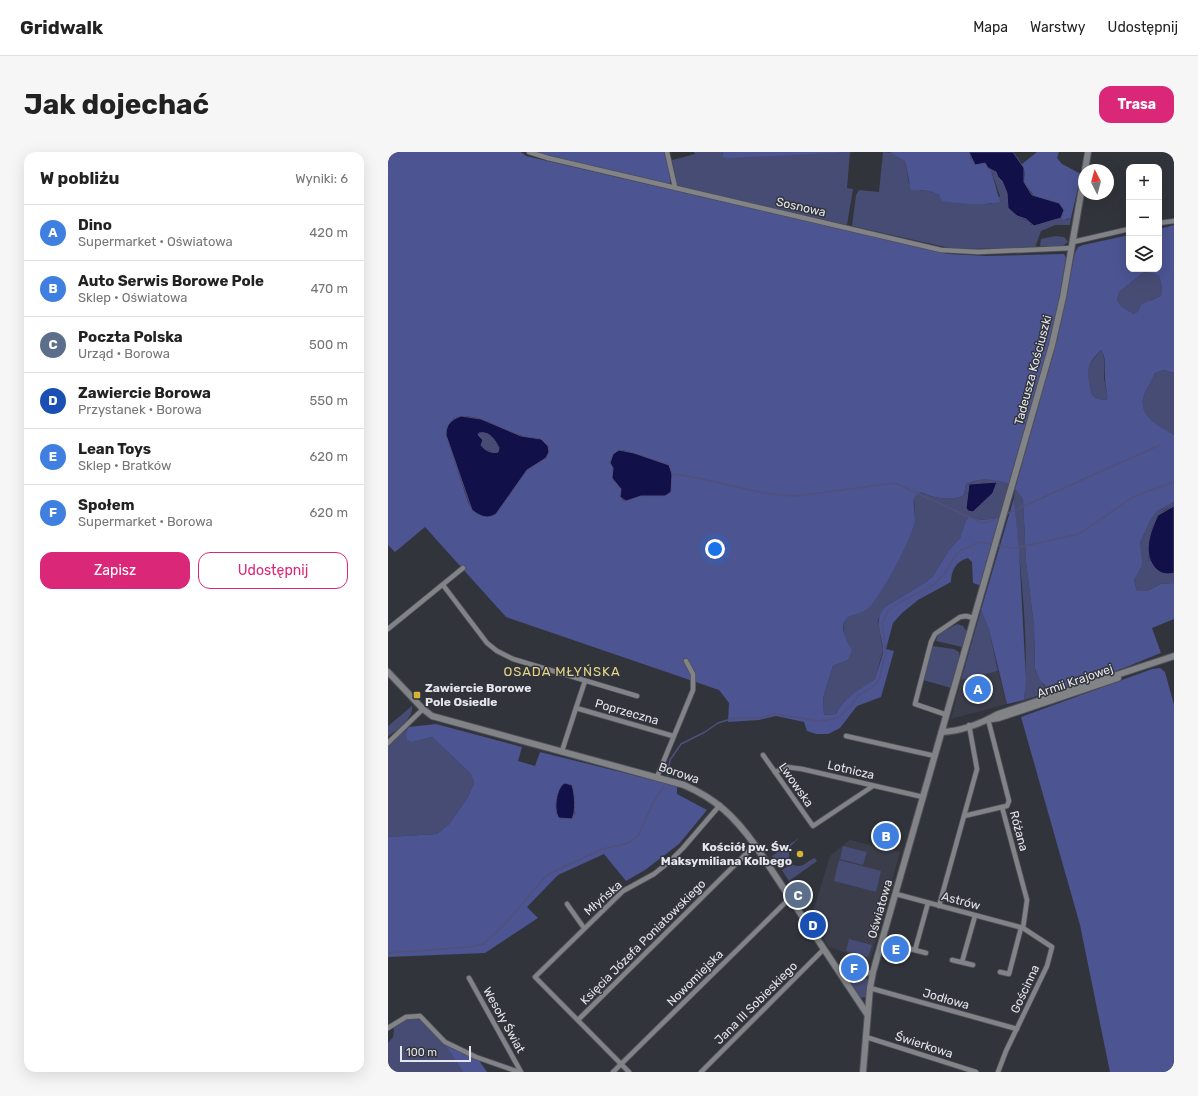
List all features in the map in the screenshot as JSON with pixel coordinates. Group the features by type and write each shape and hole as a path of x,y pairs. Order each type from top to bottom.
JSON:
{"street":[{"name":"Sosnowa","path":"529,152 548,158 941,250 978,252 1072,245 1126,230"},
{"path":"667,152 675,187"},
{"path":"1086,164 1088,152"},
{"name":"Tadeusza Kościuszki","path":"989,566 1052,345 1080,200"},
{"path":"1162,223 1174,221"},
{"name":"Oświatowa","path":"863,1072 867,1014 873,972 989,566"},
{"path":"388,629 463,568"},
{"path":"443,585 487,643 497,651 513,659 637,696"},
{"path":"947,715 915,704 931,642 937,632 960,617 966,616 974,618"},
{"name":"Armii Krajowej","path":"942,732 954,731 998,714 1174,656"},
{"path":"659,778 673,736 694,690 693,674 686,661"},
{"name":"Borowa","path":"388,672 429,714 442,719 669,780 704,794 720,805 744,830 755,845 867,1014"},
{"path":"576,708 585,681"},
{"name":"Poprzeczna","path":"562,751 576,708 673,736"},
{"path":"388,743 423,709"},
{"name":"Różana","path":"988,719 1009,801 1007,806 1002,808 1028,900 1009,974 1000,972"},
{"path":"939,906 977,769 969,725"},
{"path":"846,736 935,756"},
{"name":"Lwowska","path":"763,755 813,826 873,786"},
{"name":"Lotnicza","path":"775,772 784,768 802,769 923,797"},
{"name":"Młyńska","path":"578,1020 535,977 624,891 654,874 669,862 720,805"},
{"path":"964,816 1002,808"},
{"name":"Księcia Józefa Poniatowskiego","path":"578,1020 755,845"},
{"name":"Astrów","path":"896,894 1022,928"},
{"name":"Nowomiejska","path":"613,1072 790,898"},
{"path":"915,950 928,903"},
{"path":"567,904 584,928"},
{"path":"962,962 975,916"},
{"name":"Gościnna","path":"998,1072 1006,1051 1047,966 1053,948 1051,944 1022,928"},
{"path":"907,948 926,953"},
{"name":"Jana III Sobieskiego","path":"701,1072 824,949"},
{"path":"952,960 974,965"},
{"path":"844,980 873,972"},
{"name":"Wesoły Świat","path":"469,978 520,1072"},
{"name":"Jodłowa","path":"870,988 1017,1029"},
{"path":"388,1028 406,1017 420,1016 445,1042 481,1059 520,1072"},
{"path":"578,1020 629,1072"},
{"name":"Świerkowa","path":"866,1036 976,1072"}],"shaded area":[{"path":"388,152 521,152 526,156 948,254 987,256 1064,254 1066,258 1056,317 1010,484 993,480 977,480 966,484 964,495 959,497 948,499 931,496 921,492 914,498 915,519 913,527 909,539 895,567 872,604 863,612 852,615 845,621 843,629 846,640 852,650 848,660 833,666 823,698 824,715 836,714 847,699 875,679 883,649 879,627 879,617 885,607 926,582 933,576 949,550 960,538 966,520 969,517 981,520 1000,518 981,583 979,585 973,583 972,562 968,558 964,559 957,564 953,570 951,582 918,600 902,613 893,623 886,649 894,651 881,697 857,706 840,728 828,734 816,734 807,731 804,722 776,716 759,720 728,722 729,703 719,690 506,617 425,527 395,552 388,545","holes":["461,416 480,419 517,434 536,438 546,458 527,470 496,514 472,510 468,502 446,435 453,419","623,450 651,459 671,484 671,488 665,496 641,496 626,501 622,500 622,489 613,480 613,468 610,463 612,456"]},
{"path":"536,152 664,152 671,179 670,183 667,184 555,158"},
{"path":"694,152 723,152 722,157 850,152 847,188 853,189 847,225 680,187 677,184 672,160 695,154"},
{"path":"723,152 855,152 729,158 722,157"},
{"path":"883,152 894,153 905,161 909,183 921,191 930,191 957,203 991,204 1000,196 991,170 996,172 1002,181 1007,193 1008,208 1017,216 1030,222 1031,225 1061,218 1067,220 1071,218 1070,225 1055,225 1041,231 1035,248 954,249 852,226 856,195 859,190 879,192"},
{"path":"890,152 969,152 971,159 980,163 985,163 991,170 1000,202 964,204 949,202 942,201 939,195 930,191 911,190 905,161"},
{"path":"969,152 1013,152 1024,168 1024,182 1032,195 1059,203 1064,210 1061,218 1034,226 1026,219 1017,216 1008,208 1007,193 996,172 988,168 985,163 975,165"},
{"path":"1037,152 1059,152 1057,158 1062,164 1078,172 1078,187 1071,218 1063,220 1061,218 1063,214 1059,203 1035,197 1024,182 1025,173 1022,164"},
{"path":"1174,225 1174,373 1163,370 1155,373 1144,396 1143,406 1148,417 1152,421 1174,435 1174,502 1157,511 1150,521 1140,543 1142,563 1141,568 1134,580 1137,591 1147,591 1161,584 1174,583 1174,619 1152,628 1161,653 1087,681 1058,689 1048,689 1040,680 1035,669 1034,626 1026,562 1023,499 1015,489 1056,343 1075,253 1078,247 1126,236 1126,272 1144,272 1162,272 1162,228","holes":["1144,272 1159,276 1162,287 1161,296 1142,304 1138,312 1134,314 1121,306 1117,300 1119,292","1101,350 1105,360 1107,400 1098,399 1092,395 1088,376 1089,366 1092,361"]},
{"path":"1055,236 1064,237 1068,242 1061,247 1040,246 1041,239"},
{"path":"1144,272 1159,276 1162,287 1161,296 1151,300 1138,313 1134,314 1121,306 1117,300 1119,292"},
{"path":"1101,350 1104,360 1104,378 1107,400 1098,399 1092,395 1088,380 1089,366"},
{"path":"1163,370 1174,373 1174,435 1152,421 1145,412 1143,406 1144,396 1155,373"},
{"path":"461,416 481,419 521,436 541,439 548,446 549,452 546,458 527,470 496,514 493,516 487,517 472,510 446,435 448,425","holes":["479,433 486,433 494,439 499,448 498,452 491,452 482,447 481,445 483,440 478,435"]},
{"path":"482,432 492,435 499,449 498,452 495,453 483,448 478,435"},
{"path":"619,450 634,453 669,465 672,474 671,492 665,496 641,496 626,501 620,497 621,489 612,478 613,468 610,463 613,454"},
{"path":"993,479 1010,484 1000,518 981,520 969,517 966,520 960,538 949,550 933,576 926,582 885,607 878,620 883,650 875,679 858,690 843,703 836,714 824,715 823,698 833,666 848,660 844,631 845,620 854,614 866,610 915,519 914,498 921,492 931,496 948,499 959,497 964,495 966,484 978,480","holes":["992,482 966,508 969,484"]},
{"path":"997,482 993,493 973,512 968,511 966,508 969,484"},
{"path":"1015,489 1023,499 1026,562 1034,626 1035,670 1044,686 1053,689 1060,689 1024,700 1026,650 1025,624 1014,498"},
{"path":"1014,498 1019,549 1026,680 1024,700 1007,704 989,630 981,610"},
{"path":"1174,502 1174,506 1163,511 1157,518 1151,530 1148,555 1149,560 1172,574 1174,573 1174,583 1161,584 1147,591 1137,591 1134,580 1141,568 1140,543 1150,521 1157,511"},
{"path":"1174,506 1174,573 1165,574 1157,570 1152,564 1149,557 1148,543 1158,515"},
{"path":"981,610 989,630 998,671 961,680"},
{"path":"957,624 963,626 967,632 962,647 936,641 938,634"},
{"path":"932,646 954,649 959,652 959,659 951,688 923,680"},
{"path":"1160,668 1165,672 1174,705 1174,1072 1110,1072 1080,925 1021,717 1152,669"},
{"path":"998,671 1007,704 951,719 961,680"},
{"path":"412,706 408,719 396,731 388,736 388,726"},
{"path":"436,724 522,747 518,761 535,766 540,752 677,786 677,794 707,810 679,844 645,870 626,881 604,854 558,875 527,907 538,918 485,953 388,957 388,837 437,834 449,824 468,797 474,783 471,774 432,737 413,742 407,740 406,732 409,727","holes":["573,789 575,814 567,818 559,818 556,807 558,799"]},
{"path":"409,727 406,732 413,742 432,737 471,774 474,783 468,797 449,824 437,834 388,837 388,746"},
{"path":"565,783 572,785 573,789 575,807 572,819 559,818 556,810 556,799 559,789"},
{"path":"799,838 789,848 789,862 780,868 772,856"},
{"path":"850,840 900,852 870,961 829,947 811,919 830,856"},
{"path":"843,846 867,852 863,865 840,859"},
{"path":"815,858 817,861 789,881 782,870 791,864 802,866"},
{"path":"839,860 881,871 876,892 834,881"},
{"path":"849,939 872,945 868,957 846,951"},
{"path":"863,976 868,980 866,997 860,998 849,983 851,979 855,982 865,979"},
{"path":"410,1017 423,1021 449,1048 463,1072 388,1072 388,1043 393,1037 393,1027"},
{"path":"446,1045 478,1059 487,1072 463,1072"}],"waterway":[{"path":"1006,514 1160,445"},
{"path":"672,474 703,479 764,493 795,496 895,483 982,523 1001,517"},
{"path":"997,545 1011,548 1020,547 1079,534 1133,497 1174,482"},
{"path":"667,779 670,760 681,744 705,732 718,723 734,718 759,718 775,714 819,721 838,718 851,706 858,696 874,686 879,680 886,653 882,623 888,611 897,604 935,584 945,573 955,556 961,550 980,542 993,544"},
{"path":"388,953 469,947 483,944 504,925 547,875 602,849 625,844 633,840 639,834 653,803 666,782"}],"place":[{"name":"Dino","path":"978,689"},
{"name":"Zawiercie Borowe Pole Osiedle","path":"417,695"},
{"name":"Auto Serwis Borowe Pole","path":"886,836"},
{"name":"Kościół pw. Św. Maksymiliana Kolbego","path":"800,854"},
{"name":"Poczta Polska","path":"798,895"},
{"name":"Zawiercie Borowa","path":"813,925"},
{"name":"Lean Toys","path":"896,949"},
{"name":"Społem","path":"854,968"}],"district":[{"name":"OSADA MŁYŃSKA","path":"562,671"}]}
